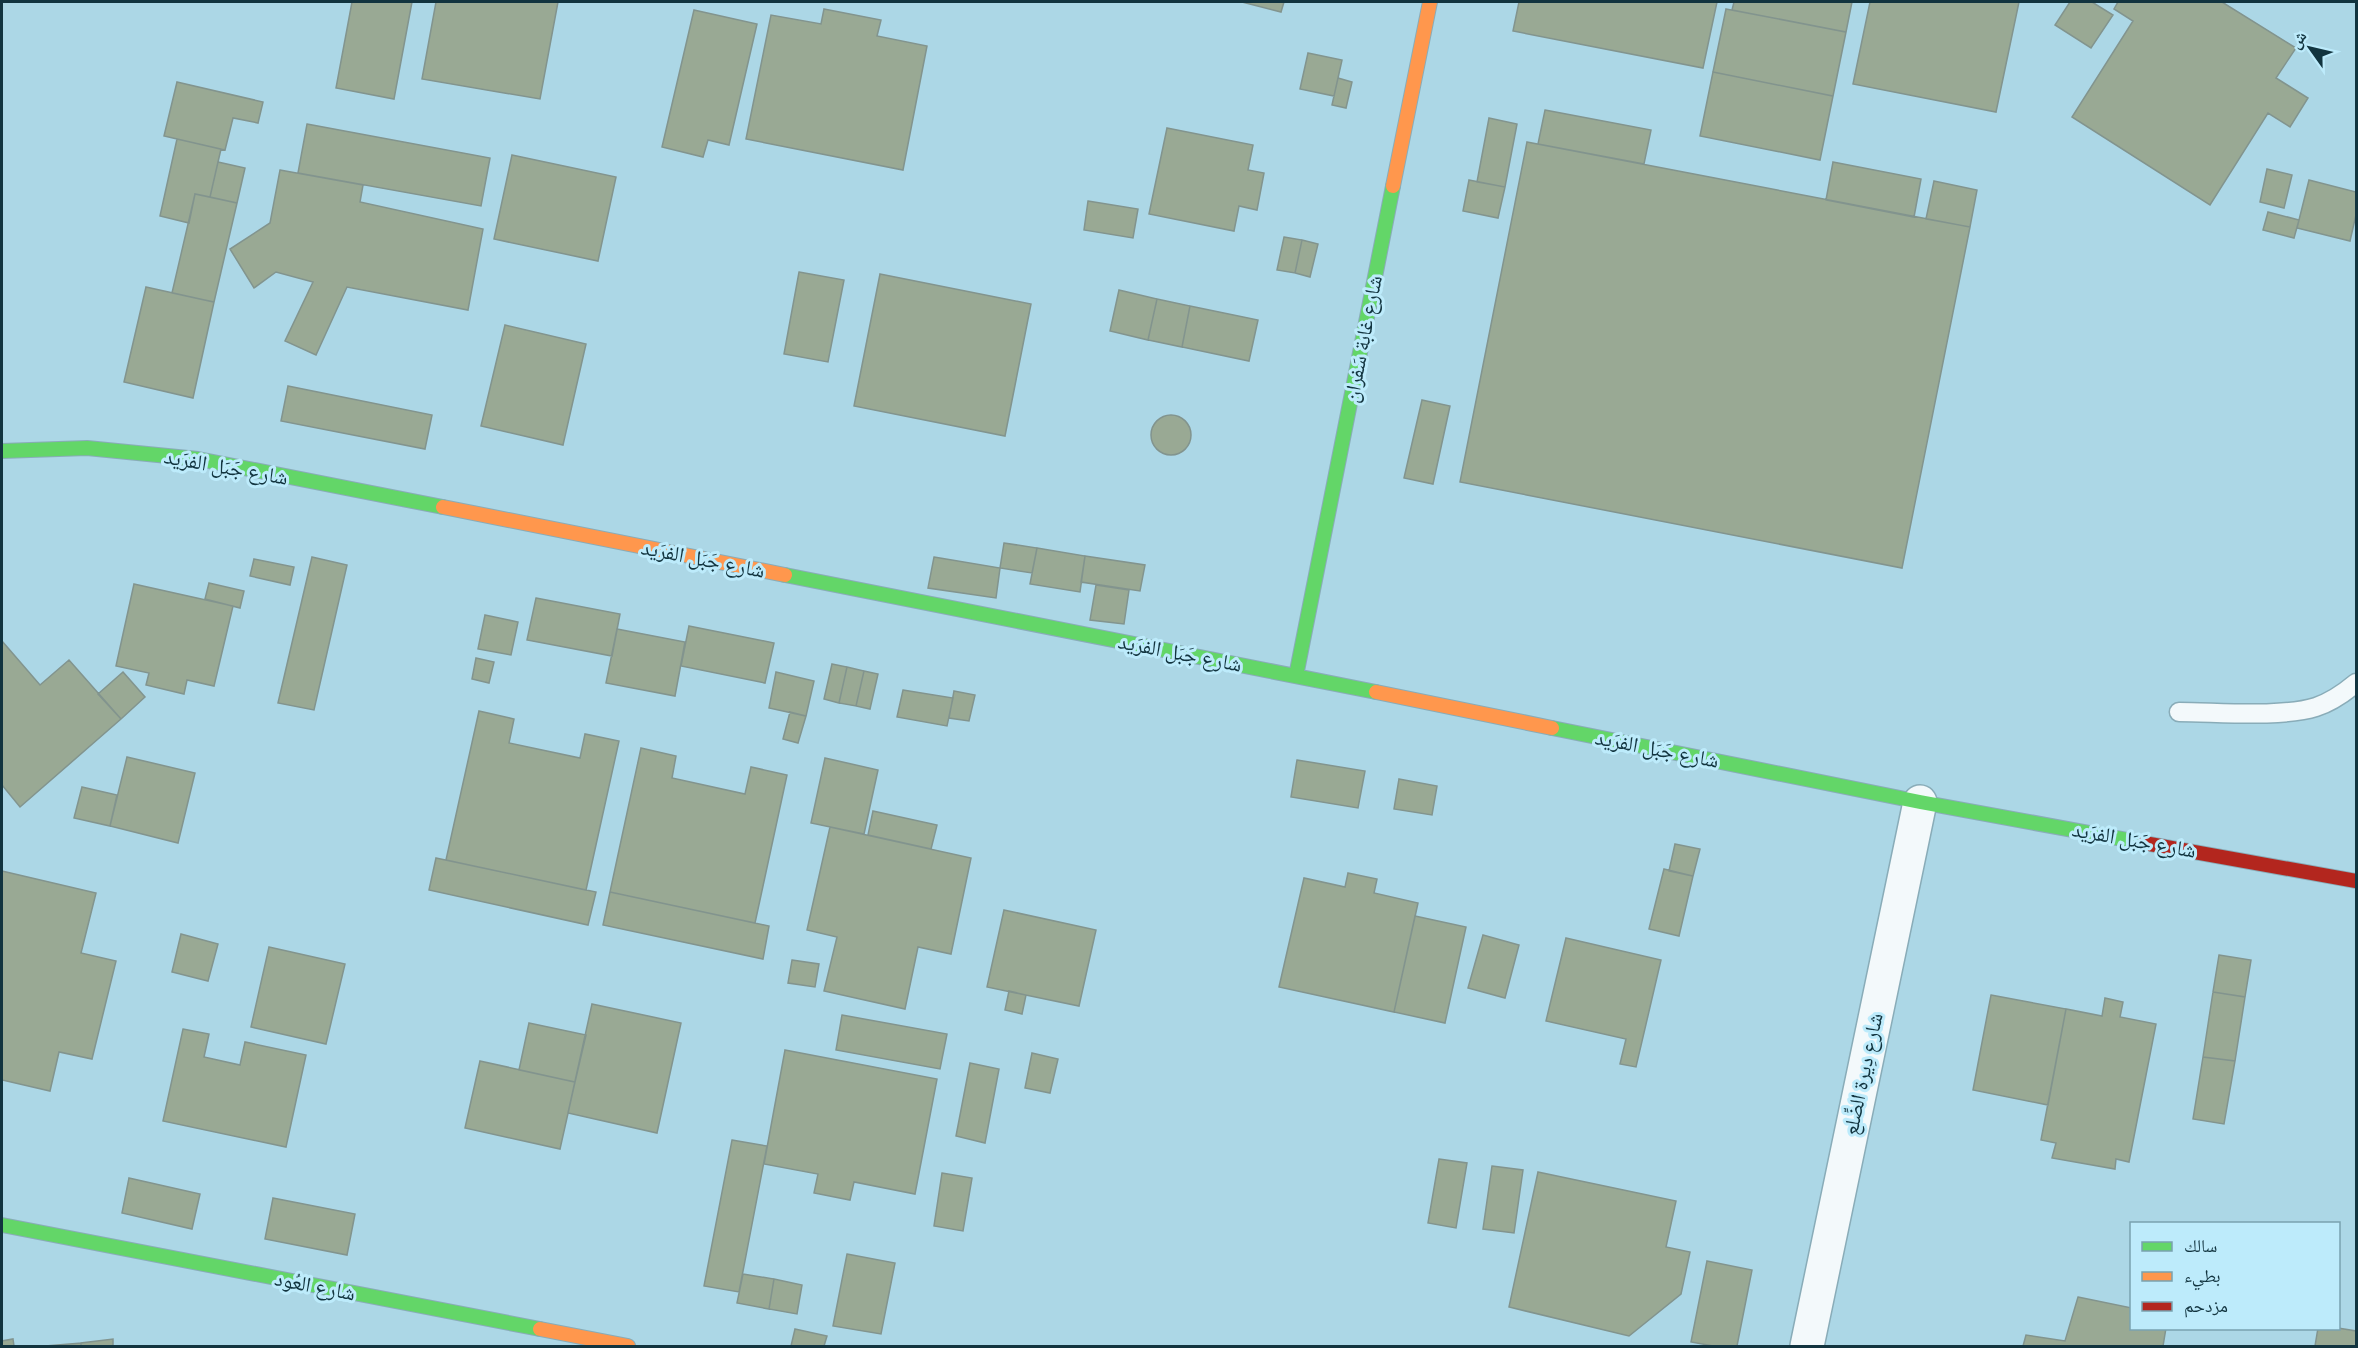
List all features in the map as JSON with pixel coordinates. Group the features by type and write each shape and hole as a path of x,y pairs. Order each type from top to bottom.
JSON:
{"street":[{"name":"شارع غابة سَفران","path":"1296,676 1430,2"},
{"name":"شارع جَبَل الفرَيد","path":"2,452 87,448 198,459 1920,802 2356,881"},
{"name":"شارع دِيرة الضِّلع","path":"1807,1347 1920,802"},
{"name":"شارع العُود","path":"2,1225 628,1347"}],"lane":[{"path":"2179,712 2293,712 2316,707 2338,698 2356,684"}],"building":[{"path":"352,2 412,2 394,99 336,88"},
{"path":"436,2 558,2 540,99 422,79"},
{"path":"1242,2 1284,2 1281,12"},
{"path":"1519,2 1717,2 1703,68 1513,31"},
{"path":"1734,2 1852,2 1846,32 1732,10"},
{"path":"1870,2 2019,2 1996,112 1853,84"},
{"path":"2070,2 2092,2 2113,15 2091,48 2055,25"},
{"path":"2118,2 2222,2 2296,48 2276,78 2308,98 2290,127 2268,113 2210,205 2072,117 2133,21 2114,9"},
{"path":"824,9 881,20 877,36 927,46 903,170 746,139 771,15 821,24"},
{"path":"1726,9 1846,32 1833,96 1713,72"},
{"path":"694,10 757,24 729,145 708,140 703,157 662,147"},
{"path":"1308,53 1342,60 1334,96 1300,89"},
{"path":"1713,72 1833,96 1820,160 1700,136"},
{"path":"1338,78 1352,82 1346,108 1332,105"},
{"path":"177,82 263,102 258,123 233,118 225,150 164,136"},
{"path":"1545,110 1651,130 1644,164 1538,144"},
{"path":"1489,118 1517,124 1505,187 1477,182"},
{"path":"307,124 490,158 481,206 298,173"},
{"path":"1167,128 1253,145 1248,170 1264,173 1257,210 1239,206 1234,231 1149,214"},
{"path":"177,139 221,149 210,197 195,194 189,223 160,216"},
{"path":"1527,142 1970,227 1902,568 1460,482"},
{"path":"512,155 616,177 598,261 494,239"},
{"path":"218,162 245,168 237,203 210,197"},
{"path":"1833,162 1921,179 1914,217 1826,200"},
{"path":"2267,169 2292,175 2284,208 2260,202"},
{"path":"280,170 363,185 360,202 483,229 468,310 347,287 316,355 285,341 313,282 276,272 254,288 230,249 270,223"},
{"path":"1469,180 1505,187 1498,218 1463,211"},
{"path":"2309,180 2356,192 2356,215 2350,241 2297,228"},
{"path":"1934,181 1977,190 1970,227 1926,219"},
{"path":"195,194 237,203 214,302 172,293"},
{"path":"1088,201 1138,209 1133,238 1084,230"},
{"path":"2268,212 2299,220 2294,238 2263,230"},
{"path":"1284,237 1302,240 1295,273 1277,270"},
{"path":"1302,240 1318,244 1310,277 1295,273"},
{"path":"799,272 844,280 828,362 784,354"},
{"path":"880,274 1031,304 1005,436 854,406"},
{"path":"146,287 214,302 193,398 124,382"},
{"path":"1119,290 1157,299 1148,340 1110,331"},
{"path":"1157,299 1190,306 1182,347 1148,340"},
{"path":"1190,306 1258,320 1249,361 1182,347"},
{"path":"505,325 586,344 563,445 481,426"},
{"path":"288,386 432,415 425,449 281,421"},
{"path":"1422,400 1450,406 1433,484 1404,478"},
{"path":"1171,415 1179,416 1185,421 1190,427 1190,443 1185,449 1179,454 1171,455 1163,454 1157,449 1152,443 1151,435 1152,427 1157,421 1163,416"},
{"path":"1004,543 1037,548 1032,573 1000,568"},
{"path":"1037,548 1085,556 1080,592 1030,584"},
{"path":"1085,556 1145,565 1140,591 1081,582"},
{"path":"312,557 347,565 314,710 278,703"},
{"path":"934,557 1000,568 996,598 928,588"},
{"path":"254,559 294,567 290,585 250,576"},
{"path":"209,583 244,591 240,608 205,599"},
{"path":"134,584 233,606 214,686 187,680 184,694 146,685 149,673 116,666"},
{"path":"1096,585 1129,590 1124,624 1090,620"},
{"path":"536,598 620,614 612,656 527,640"},
{"path":"485,615 518,622 511,655 478,649"},
{"path":"689,626 774,643 765,683 681,666"},
{"path":"617,629 685,642 675,696 606,683"},
{"path":"2,641 40,685 69,660 121,719 20,807 2,785"},
{"path":"476,658 494,662 489,683 472,679"},
{"path":"832,664 847,667 839,703 824,699"},
{"path":"847,667 864,671 856,706 839,703"},
{"path":"864,671 878,674 870,709 856,706"},
{"path":"123,672 145,697 121,719 98,694"},
{"path":"776,672 814,681 806,716 769,708"},
{"path":"903,690 953,698 947,726 897,717"},
{"path":"954,691 975,695 969,721 949,718"},
{"path":"479,711 514,719 509,743 580,758 585,734 619,741 586,890 446,860"},
{"path":"790,712 806,716 798,743 783,739"},
{"path":"641,748 676,756 672,778 745,794 751,767 787,775 755,923 610,892"},
{"path":"127,757 195,773 178,843 110,826"},
{"path":"825,758 878,770 864,834 811,823"},
{"path":"1297,760 1365,771 1358,808 1291,797"},
{"path":"1399,779 1437,786 1432,815 1394,809"},
{"path":"82,787 117,795 110,826 74,818"},
{"path":"873,811 937,825 931,849 868,835"},
{"path":"830,827 971,858 951,954 918,947 905,1009 824,991 837,937 807,930"},
{"path":"1675,844 1700,849 1693,876 1669,871"},
{"path":"436,858 596,892 588,925 429,890"},
{"path":"1664,869 1693,876 1679,936 1649,929"},
{"path":"2,871 96,893 81,953 116,961 92,1059 59,1052 50,1091 2,1080"},
{"path":"1348,873 1377,879 1374,893 1418,903 1394,1012 1279,987 1304,878 1345,887"},
{"path":"610,892 769,926 763,959 603,925"},
{"path":"1004,910 1096,930 1079,1006 987,987"},
{"path":"1415,916 1466,927 1445,1023 1394,1012"},
{"path":"181,934 218,944 208,981 172,972"},
{"path":"1483,935 1519,945 1505,998 1468,988"},
{"path":"1566,938 1661,960 1636,1067 1620,1064 1626,1039 1546,1021"},
{"path":"269,947 345,964 326,1044 251,1027"},
{"path":"2219,955 2251,960 2245,997 2213,992"},
{"path":"792,960 819,964 815,987 788,983"},
{"path":"1009,991 1026,995 1022,1014 1005,1010"},
{"path":"2213,992 2245,997 2235,1061 2203,1057"},
{"path":"1991,995 2066,1009 2048,1105 1973,1090"},
{"path":"2105,998 2123,1002 2120,1017 2156,1024 2129,1162 2116,1159 2115,1169 2052,1158 2056,1143 2041,1140 2066,1009 2102,1016"},
{"path":"592,1004 681,1023 657,1133 568,1113"},
{"path":"842,1015 947,1034 940,1069 836,1050"},
{"path":"529,1023 586,1035 575,1082 519,1070"},
{"path":"183,1029 209,1034 204,1057 240,1065 245,1042 306,1055 286,1147 163,1121"},
{"path":"785,1050 937,1079 915,1194 854,1182 850,1200 814,1193 818,1174 764,1164"},
{"path":"1032,1053 1058,1059 1050,1093 1025,1088"},
{"path":"2203,1057 2235,1061 2224,1124 2193,1119"},
{"path":"480,1061 575,1082 560,1149 465,1128"},
{"path":"970,1063 999,1069 985,1143 956,1136"},
{"path":"732,1140 767,1146 739,1292 704,1286"},
{"path":"1439,1159 1467,1163 1456,1228 1428,1223"},
{"path":"1492,1166 1523,1170 1514,1233 1483,1229"},
{"path":"1538,1172 1676,1201 1666,1247 1690,1252 1681,1294 1629,1336 1509,1307"},
{"path":"942,1173 972,1178 963,1231 934,1226"},
{"path":"129,1178 200,1194 192,1229 122,1213"},
{"path":"273,1198 355,1214 347,1255 265,1239"},
{"path":"847,1254 895,1263 881,1334 833,1326"},
{"path":"1707,1261 1752,1270 1737,1346 1713,1346 1691,1342"},
{"path":"743,1274 774,1279 769,1309 737,1303"},
{"path":"774,1279 802,1285 797,1314 769,1309"},
{"path":"2078,1297 2130,1308 2130,1330 2166,1330 2163,1346 2023,1346 2026,1335 2065,1341"},
{"path":"2340,1328 2356,1331 2356,1346 2315,1346 2318,1330"},
{"path":"795,1329 827,1336 824,1346 791,1346"},
{"path":"13,1339 14,1346 2,1346 2,1341"},
{"path":"113,1339 113,1346 81,1346 81,1343"},
{"path":"81,1343 81,1346 45,1346"}],"traffic: fast":[{"path":"1296,676 1393,186"},
{"path":"2,451 87,448 198,459 443,507"},
{"path":"785,575 1376,692"},
{"path":"1552,728 1920,802 2144,843"},
{"path":"2,1225 540,1329"}],"traffic: slow":[{"path":"1393,186 1430,2"},
{"path":"443,507 785,575"},
{"path":"1376,692 1552,728"},
{"path":"540,1329 628,1346"}],"traffic: jam":[{"path":"2144,843 2356,881"}]}
